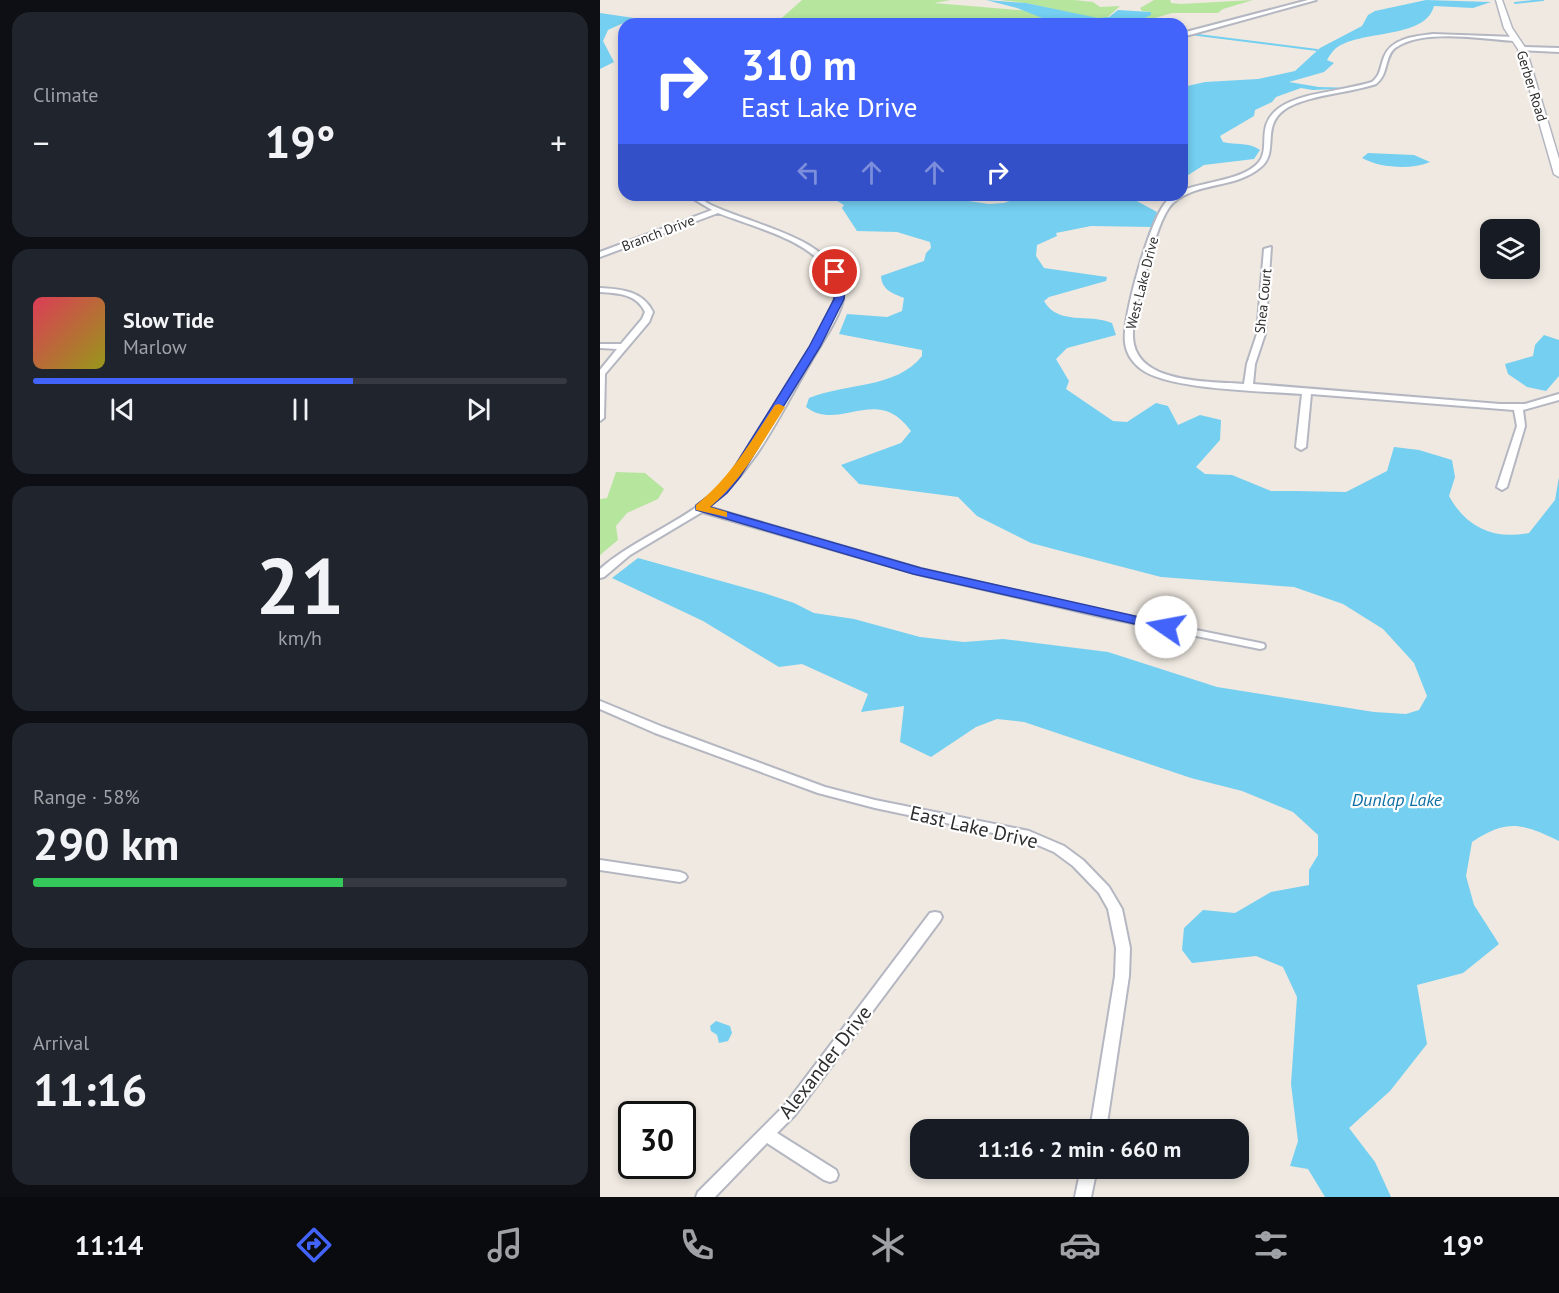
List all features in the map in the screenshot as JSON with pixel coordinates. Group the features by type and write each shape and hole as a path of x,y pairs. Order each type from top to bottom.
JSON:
{"street":[{"path":"1188,33 1314,0"},
{"name":"Gerber Road","path":"1499,0 1508,28 1522,49 1558,171"},
{"name":"West Lake Drive","path":"1188,192 1236,177 1256,168 1266,156 1267,126 1282,108 1374,83 1385,72 1389,52 1401,43 1439,36 1515,39"},
{"path":"1522,49 1559,50"},
{"path":"600,575 639,544 700,508 722,490 758,442 836,309 840,289 831,266 816,252 716,211 700,201"},
{"name":"West Lake Drive","path":"1173,201 1169,204 1157,225 1131,321 1131,350 1139,363 1169,378 1248,387 1518,407 1559,398"},
{"name":"Branch Drive","path":"600,255 716,211"},
{"name":"Shea Court","path":"1248,387 1251,364 1261,334 1268,249"},
{"path":"600,290 635,296 647,306 646,320 601,374 600,418"},
{"path":"600,346 624,347"},
{"path":"1301,447 1307,391"},
{"path":"1502,487 1521,426 1518,407"},
{"path":"700,508 929,574 1260,646"},
{"name":"East Lake Drive","path":"600,705 822,790 875,804 1029,836 1059,849 1078,862 1104,890 1115,909 1123,948 1122,976 1100,1119"},
{"path":"600,865 680,877"},
{"name":"Alexander Drive","path":"704,1197 790,1110 853,1030 934,917"},
{"path":"767,1135 830,1175"},
{"path":"1083,1197 1087,1179"}],"green space":[{"path":"802,0 951,0 934,3 1079,15 1026,3 999,0 1074,0 1093,2 1100,7 1120,6 1107,18 782,18"},
{"path":"1154,0 1170,0 1171,3 1181,4 1253,0 1223,9 1218,13 1172,13 1155,18 1143,18 1151,12 1142,11 1140,8"},
{"path":"616,472 645,473 664,489 658,499 627,513 616,526 618,540 600,555 600,499 607,498"}],"water":[{"path":"986,0 1026,3 1098,18 1042,18 1017,8"},
{"path":"1426,0 1491,2 1473,8 1434,6 1428,17 1418,24 1359,39 1335,49 1327,60 1334,63 1324,72 1289,82 1319,87 1356,88 1313,90 1301,88 1276,97 1272,102 1255,110 1254,116 1220,136 1223,142 1256,147 1260,150 1254,159 1204,165 1188,175 1188,86 1205,82 1258,79 1295,71 1320,48 1362,26 1368,15 1375,11"},
{"path":"1118,10 1151,12 1151,15 1145,18 1098,18 1109,17"},
{"path":"600,13 634,18 618,18 618,25 608,30 603,41 614,62 600,69"},
{"path":"1368,153 1414,155 1430,162 1405,167 1386,166 1362,158"},
{"name":"Dunlap Lake","path":"837,201 969,201 989,204 1009,201 1137,201 1157,212 1152,227 1091,226 1056,233 1057,236 1037,245 1036,256 1044,268 1107,277 1106,281 1049,297 1044,301 1057,314 1112,323 1116,335 1067,348 1056,359 1069,381 1066,389 1113,421 1127,422 1156,403 1168,406 1178,425 1200,415 1221,420 1220,440 1196,467 1205,474 1232,475 1271,491 1346,492 1387,471 1394,447 1419,450 1452,460 1455,477 1449,496 1456,507 1472,523 1482,529 1504,535 1529,533 1555,500 1559,477 1559,841 1535,830 1515,826 1495,830 1472,842 1466,876 1474,905 1499,944 1463,973 1417,985 1427,1044 1390,1091 1349,1128 1375,1162 1391,1197 1325,1197 1308,1169 1290,1166 1298,1141 1291,1084 1297,997 1283,967 1256,956 1192,963 1182,950 1184,928 1203,910 1235,913 1271,892 1309,885 1309,870 1318,855 1318,835 1293,812 1242,791 1191,778 1024,722 997,719 976,727 931,757 900,742 904,706 861,712 868,694 802,664 779,667 703,621 612,578 638,558 764,593 794,603 814,613 854,619 920,637 964,642 1003,639 1108,652 1217,687 1374,712 1406,714 1419,710 1427,696 1414,663 1383,629 1343,604 1294,587 1161,577 1031,543 977,516 958,497 859,484 841,465 901,443 911,431 898,417 885,411 872,409 832,415 819,414 806,407 809,398 884,380 911,367 922,356 922,350 839,334 847,314 887,317 902,311 904,298 886,288 881,276 924,261 926,253 931,248 930,242 897,232 857,231 842,208 844,205"},
{"path":"1544,335 1559,340 1559,376 1546,391 1527,387 1508,374 1505,364 1533,356 1535,345"},
{"path":"716,1021 730,1026 732,1033 728,1041 719,1043 717,1035 711,1031 710,1026"}],"waterway":[{"path":"1515,3 1543,0"},
{"path":"1188,34 1317,50"}],"slow traffic":[{"path":"722,515 700,508 722,490 736,474 779,407"}],"route":[{"path":"835,272 840,289 836,309 784,400 736,474 722,490 700,508 918,571 1166,627"}]}
